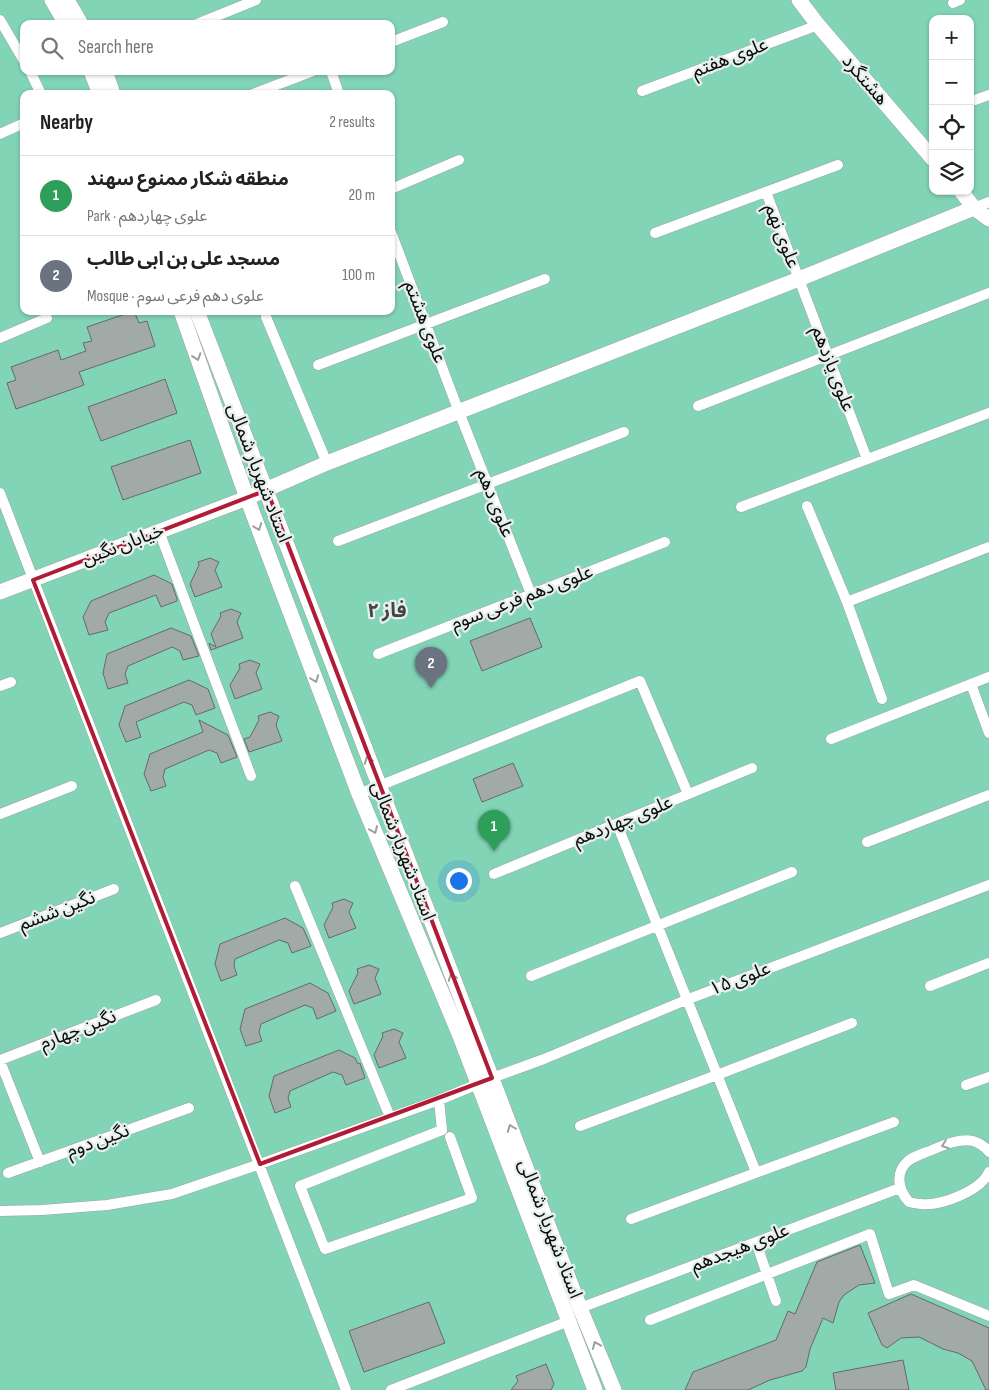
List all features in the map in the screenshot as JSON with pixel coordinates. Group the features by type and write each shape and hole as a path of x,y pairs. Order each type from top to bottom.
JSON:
{"street":[{"path":"52,0 64,20"},
{"path":"67,0 79,20"},
{"path":"206,20 242,3 256,0"},
{"name":"هشتگرد","path":"799,0 818,25 929,154"},
{"path":"0,20 20,54"},
{"path":"395,40 442,22"},
{"name":"علوی هفتم","path":"642,91 818,25"},
{"path":"32,75 39,90"},
{"path":"93,75 98,90"},
{"path":"106,75 112,90"},
{"path":"263,90 303,75"},
{"path":"332,75 338,90"},
{"path":"975,100 989,95"},
{"path":"0,134 20,125"},
{"path":"395,187 459,160"},
{"path":"654,233 838,165"},
{"name":"علوی نهم","path":"766,192 799,279"},
{"path":"963,195 974,208 989,219"},
{"path":"974,208 989,202"},
{"name":"خیابان نگین","path":"0,592 247,498 328,463 799,279 974,208"},
{"name":"علوی هشتم","path":"395,243 459,412"},
{"path":"318,365 545,279"},
{"name":"علوی یازدهم","path":"799,279 867,459"},
{"path":"698,406 989,293"},
{"name":"استاد شهریار شمالی","path":"182,315 247,498 359,794 456,1027 595,1390"},
{"name":"استاد شهریار شمالی","path":"199,315 267,490 378,788 580,1308 614,1390"},
{"path":"266,317 328,463"},
{"path":"0,338 47,318"},
{"name":"علوی دهم","path":"459,412 531,594"},
{"path":"741,507 989,413"},
{"path":"338,541 624,432"},
{"path":"0,493 346,1390"},
{"path":"807,506 847,602 882,699"},
{"path":"160,531 252,776"},
{"name":"علوی دهم فرعی سوم","path":"378,654 665,542"},
{"path":"847,602 989,547"},
{"path":"831,738 989,677"},
{"path":"359,794 378,788 640,681 688,794"},
{"path":"0,686 11,682"},
{"path":"971,684 989,733"},
{"name":"علوی چهاردهم","path":"494,874 752,768"},
{"path":"0,814 72,786"},
{"path":"867,842 989,795"},
{"path":"617,824 756,1172"},
{"path":"532,976 792,872"},
{"name":"علوی ۱۵","path":"492,1078 544,1059 686,1000 989,885"},
{"path":"295,886 390,1117"},
{"name":"نگین ششم","path":"0,934 114,889"},
{"path":"930,986 989,963"},
{"name":"نگین چهارم","path":"0,1060 156,1000"},
{"path":"580,1126 717,1076 852,1023"},
{"path":"0,1060 40,1162"},
{"path":"966,1085 989,1077"},
{"path":"0,1211 107,1205 172,1194 439,1100 492,1078"},
{"path":"439,1100 442,1130 300,1186 325,1249 472,1198 450,1137"},
{"name":"نگین دوم","path":"8,1173 189,1108"},
{"path":"631,1219 894,1122"},
{"path":"989,1152 985,1146 973,1141 956,1141 940,1146 907,1162 899,1175 900,1188 909,1202 922,1205 954,1198 974,1189 986,1179 989,1172"},
{"name":"علوی هیجدهم","path":"580,1308 900,1188"},
{"path":"650,1320 870,1234 889,1294 914,1285 989,1316"},
{"path":"756,1242 776,1301"},
{"path":"391,1390 569,1321"}],"highlighted area":[{"path":"267,490 492,1078 260,1164 33,580"}],"green space":[{"path":"0,0 989,0 989,1390 0,1390"}],"building":[{"path":"122,315 136,315 139,323 147,321 155,346 79,372 84,385 16,409 7,383 16,380 11,367 58,350 61,360 86,351 83,343 92,341 87,327"},
{"path":"165,379 177,413 101,441 88,407"},
{"path":"190,440 201,473 123,500 111,467"},
{"path":"210,558 219,562 215,570 222,587 195,597 190,584 199,565 198,562"},
{"path":"154,575 172,584 177,601 161,607 156,595 109,613 105,622 108,630 89,635 83,617 91,601"},
{"path":"231,609 241,613 237,622 243,638 211,650 209,643 216,647 211,634 221,616 220,613"},
{"path":"530,618 542,647 482,671 470,641"},
{"path":"171,628 191,636 199,656 183,660 180,651 172,647 128,666 125,674 128,683 108,689 103,673 107,654"},
{"path":"250,660 260,664 256,673 262,689 235,699 230,685 240,668 239,664"},
{"path":"189,680 208,689 215,708 196,715 192,705 184,702 136,722 141,737 126,742 119,725 125,706"},
{"path":"270,712 279,716 276,725 282,741 249,752 244,739 250,737 259,720 258,716"},
{"path":"199,720 228,735 237,757 221,763 217,753 209,750 165,769 163,777 166,786 151,791 144,774 150,754 203,732"},
{"path":"513,763 523,786 482,802 473,779"},
{"path":"344,899 353,903 349,912 356,928 329,938 324,925 333,907 332,903"},
{"path":"285,918 303,928 311,946 292,953 288,943 279,940 235,959 234,966 237,975 221,981 215,964 220,944"},
{"path":"369,965 379,969 375,978 381,994 354,1004 349,991 358,973 357,969"},
{"path":"310,983 328,993 336,1011 317,1019 313,1008 305,1005 261,1024 259,1032 262,1041 246,1046 240,1029 245,1009"},
{"path":"394,1029 403,1033 399,1042 406,1058 379,1068 374,1055 383,1036 382,1033"},
{"path":"339,1050 355,1058 358,1064 360,1063 365,1078 346,1085 342,1075 333,1072 290,1091 288,1098 291,1107 275,1113 269,1096 274,1076"},
{"path":"860,1245 875,1283 859,1285 844,1295 839,1302 833,1323 823,1318 810,1349 806,1367 802,1371 770,1380 748,1390 685,1390 693,1372 776,1340 788,1311 795,1314 817,1262"},
{"path":"911,1294 989,1328 989,1390 986,1390 972,1361 958,1353 943,1349 919,1337 901,1338 887,1348 882,1345 868,1313"},
{"path":"429,1302 445,1343 364,1372 349,1331"},
{"path":"903,1360 909,1390 836,1390 833,1373"},
{"path":"546,1364 554,1384 551,1390 511,1390 518,1381 516,1376"}],"place":[{"name":"مسجد علی بن ابی طالب","path":"431,688"},
{"name":"منطقه شکار ممنوع سهند","path":"494,851"}],"district":[{"name":"فاز ۲","path":"387,611"}]}
